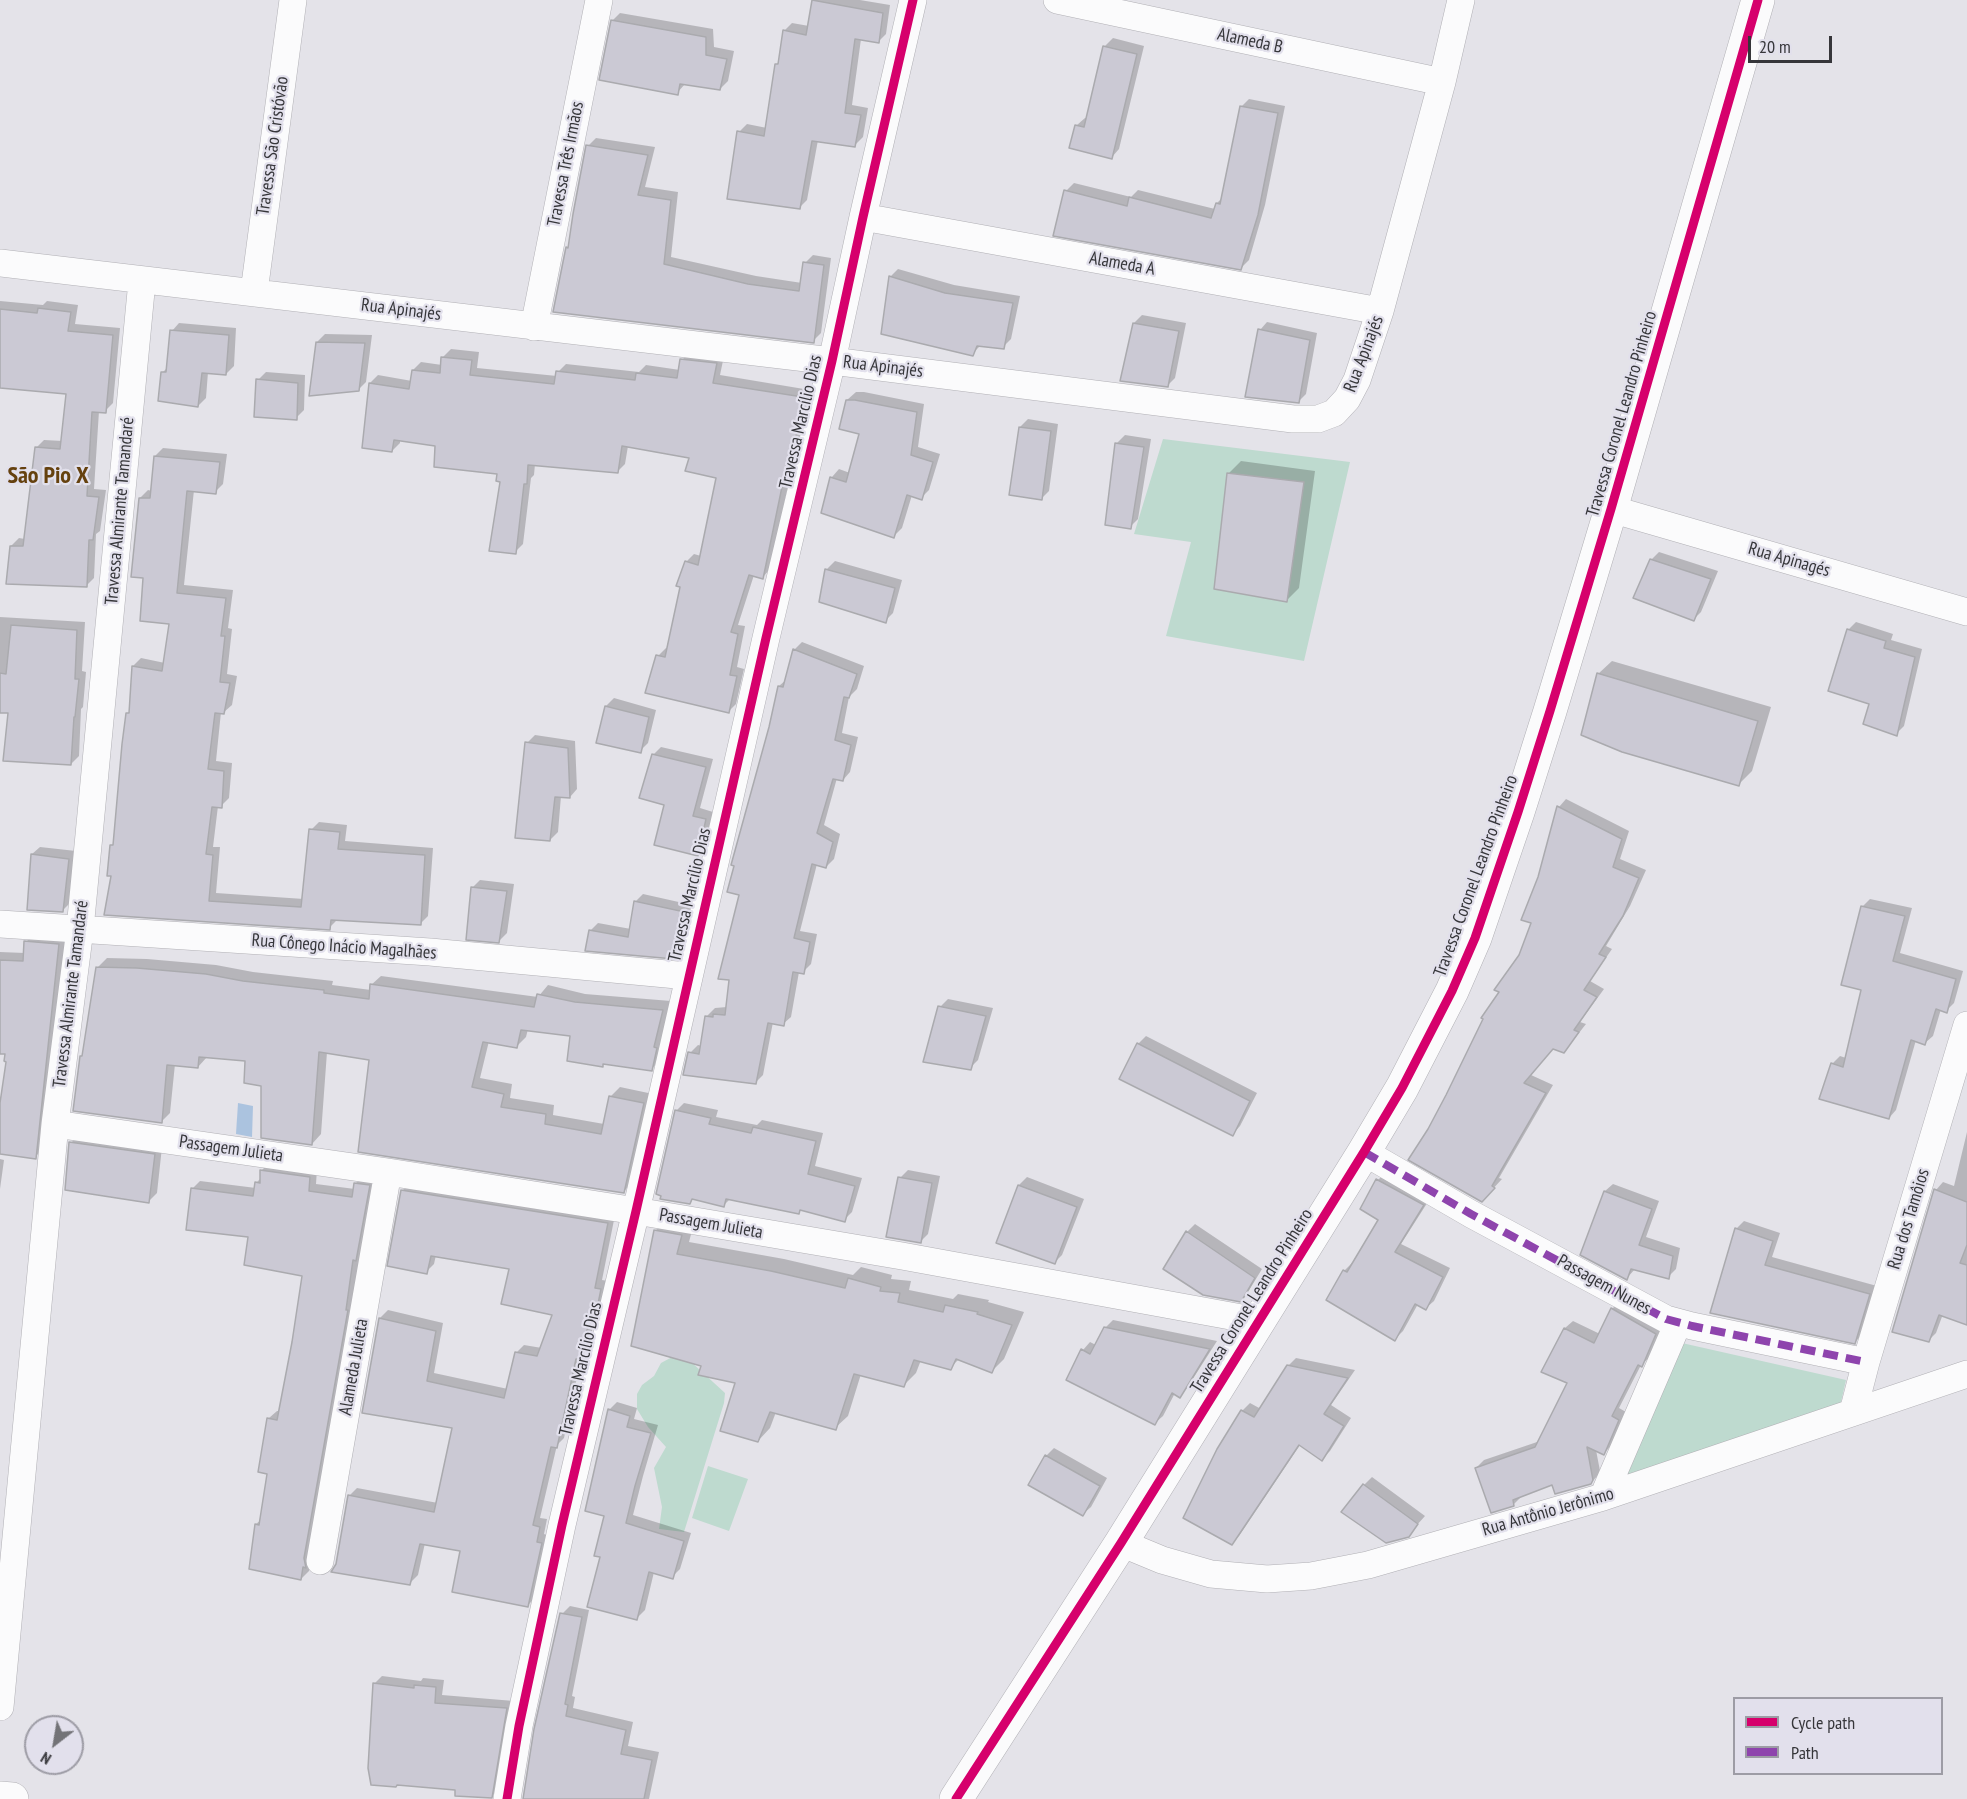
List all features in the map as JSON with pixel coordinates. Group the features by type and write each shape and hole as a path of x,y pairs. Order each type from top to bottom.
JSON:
{"street":[{"name":"Travessa São Cristóvão","path":"254,292 293,0"},
{"name":"Travessa Três Irmãos","path":"534,327 599,0"},
{"name":"Travessa Marcílio Dias","path":"507,1799 519,1726 588,1409 636,1211 913,0"},
{"name":"Alameda B","path":"1057,0 1442,82"},
{"name":"Rua Apinajés","path":"0,263 832,361 1293,419 1318,419 1334,413 1347,399 1357,380 1380,311 1442,82 1461,0"},
{"name":"Travessa Coronel Leandro Pinheiro","path":"956,1799 1121,1543 1364,1152 1432,1032 1475,938 1518,812 1611,509 1758,0"},
{"name":"Alameda A","path":"863,217 1380,311"},
{"name":"Travessa Almirante Tamandaré","path":"0,1707 55,1124 80,929 142,281"},
{"name":"Rua Apinagés","path":"1611,509 1967,612"},
{"name":"Rua Cônego Inácio Magalhães","path":"0,924 430,952 688,976"},
{"name":"Rua dos Tamôios","path":"1853,1412 1967,1025"},
{"name":"Passagem Julieta","path":"55,1124 388,1172 636,1211 902,1256 1258,1321"},
{"name":"Passagem Nunes","path":"1364,1152 1471,1214 1666,1319 1866,1362"},
{"name":"Alameda Julieta","path":"320,1561 388,1172"},
{"path":"1604,1497 1678,1323"},
{"name":"Rua Antônio Jerônimo","path":"1121,1543 1162,1560 1211,1574 1267,1579 1311,1576 1368,1565 1604,1497 1967,1374"},
{"path":"0,1798 12,1799"}],"green space":[{"path":"1163,439 1350,462 1304,661 1166,636 1191,542 1134,534"},
{"path":"1673,1341 1846,1380 1838,1415 1617,1482"},
{"path":"674,1356 689,1360 725,1393 724,1403 684,1532 659,1529 662,1507 654,1468 666,1447 648,1427 637,1409 637,1394 642,1385 654,1376 661,1363"},
{"path":"708,1466 748,1479 729,1531 692,1518"}],"water":[{"path":"238,1103 253,1106 252,1137 236,1134"}],"building":[{"path":"812,0 883,13 879,43 855,39 845,113 861,115 855,147 812,141 800,209 727,199 737,131 764,136 775,64 778,64 783,30 806,35"},
{"path":"611,20 706,37 706,55 727,59 720,90 680,84 678,95 599,80"},
{"path":"1103,46 1137,54 1112,159 1069,148 1075,125 1084,127"},
{"path":"1240,106 1278,113 1258,215 1241,270 1053,236 1064,190 1127,206 1129,197 1211,218 1216,203 1220,204"},
{"path":"586,145 648,155 638,195 671,200 664,264 748,284 799,291 803,262 824,265 814,343 553,312 566,247 568,248"},
{"path":"889,276 945,293 1013,303 1004,349 977,346 973,356 881,334"},
{"path":"38,308 71,312 68,331 113,335 106,413 92,412 87,496 99,497 93,540 89,540 87,587 6,584 10,546 23,546 35,447 60,449 66,394 0,388 0,309 37,313"},
{"path":"1133,323 1179,331 1168,387 1120,381"},
{"path":"1258,329 1310,340 1299,403 1245,397"},
{"path":"170,330 229,335 226,375 202,373 198,407 158,401 161,372 166,372"},
{"path":"316,342 365,343 359,391 309,396"},
{"path":"441,357 472,360 470,375 554,384 556,371 635,380 636,373 677,378 680,359 717,363 713,383 803,397 793,454 789,453 763,579 749,575 731,632 738,634 730,675 737,676 729,713 645,693 656,655 665,657 680,587 676,586 685,561 698,565 716,478 685,471 689,458 622,446 618,473 528,465 516,554 489,551 500,482 496,481 497,474 434,467 435,446 394,440 392,452 362,448 369,383 409,389 412,370 440,373"},
{"path":"256,379 298,383 297,420 254,417"},
{"path":"846,400 917,412 911,455 933,462 922,500 907,495 894,538 821,513 830,477 846,482 859,434 839,429"},
{"path":"1019,427 1051,431 1042,500 1009,495"},
{"path":"1115,443 1144,447 1131,529 1105,525"},
{"path":"154,456 220,462 216,494 187,491 177,593 226,598 221,636 225,636 220,682 230,683 224,714 215,713 208,769 224,771 222,808 212,807 206,854 213,855 209,901 301,907 309,829 340,832 338,849 425,855 421,925 331,920 330,930 104,915 111,876 107,876 110,845 113,845 122,744 126,713 129,713 132,666 162,671 169,624 140,621 143,578 131,577 139,498 150,498"},
{"path":"1227,473 1304,482 1287,602 1214,589"},
{"path":"1650,559 1711,579 1694,621 1633,598"},
{"path":"825,569 895,588 886,623 819,602"},
{"path":"11,625 77,630 75,679 79,679 71,765 3,761 8,713 0,713 0,673 6,674"},
{"path":"1847,629 1886,641 1884,648 1915,657 1897,736 1863,724 1869,704 1828,691"},
{"path":"793,649 857,674 849,698 844,697 835,740 851,745 843,781 833,779 817,833 833,842 826,868 812,864 794,938 810,942 804,974 793,972 784,1026 768,1023 756,1084 683,1075 688,1052 699,1054 705,1016 725,1015 729,980 718,979 739,895 727,892 734,866 731,865 778,686 783,687"},
{"path":"1597,673 1758,721 1739,786 1622,752 1581,735"},
{"path":"605,706 649,717 641,753 596,743"},
{"path":"525,742 568,748 570,798 555,797 550,841 515,838"},
{"path":"652,754 706,767 693,816 706,819 698,856 654,845 664,805 639,798"},
{"path":"1557,806 1622,839 1613,867 1639,878 1623,916 1599,954 1606,957 1584,990 1597,997 1574,1030 1579,1032 1564,1053 1553,1049 1524,1083 1546,1093 1492,1186 1495,1188 1482,1202 1408,1160 1446,1095 1483,1019 1481,1018 1499,992 1494,990 1519,955 1531,923 1521,920 1538,877"},
{"path":"31,854 69,859 63,912 27,910"},
{"path":"471,887 507,891 499,943 466,940"},
{"path":"634,901 685,912 674,959 585,951 589,930 628,937"},
{"path":"1861,906 1905,916 1893,961 1956,979 1947,1013 1936,1009 1925,1045 1911,1040 1889,1119 1819,1099 1831,1063 1843,1067 1861,990 1841,985"},
{"path":"24,941 59,944 36,1159 0,1154 0,1103 6,1062 4,1061 5,1054 0,1054 0,960 23,961"},
{"path":"96,967 206,974 243,981 324,990 324,993 369,999 370,984 534,1007 537,994 575,1002 663,1010 654,1047 657,1048 652,1071 567,1061 570,1036 521,1030 517,1048 483,1042 472,1087 504,1094 501,1107 546,1114 545,1124 601,1134 609,1096 644,1103 624,1193 358,1152 369,1060 319,1052 312,1145 261,1138 261,1086 244,1083 245,1061 199,1057 198,1068 167,1065 162,1123 73,1111"},
{"path":"938,1006 986,1016 971,1070 923,1062"},
{"path":"1137,1043 1250,1101 1233,1136 1119,1079"},
{"path":"675,1110 711,1118 709,1124 751,1133 753,1127 816,1141 808,1174 855,1186 845,1222 800,1210 799,1214 726,1199 724,1207 692,1199 690,1204 660,1199 661,1196 656,1194"},
{"path":"69,1142 155,1154 149,1203 65,1190"},
{"path":"260,1170 310,1177 309,1191 352,1197 354,1183 370,1185 356,1261 353,1260 346,1310 348,1310 304,1558 306,1568 303,1567 301,1580 249,1569 255,1524 259,1525 267,1474 258,1472 267,1418 277,1420 302,1276 244,1265 248,1237 186,1230 191,1188 253,1196 255,1182 260,1183"},
{"path":"898,1177 932,1183 921,1243 886,1237"},
{"path":"1376,1179 1424,1205 1395,1252 1443,1277 1426,1310 1415,1304 1395,1341 1326,1300 1343,1270 1347,1272 1378,1220 1360,1209"},
{"path":"1018,1185 1077,1207 1055,1264 996,1243"},
{"path":"1934,1189 1967,1202 1967,1245 1960,1263 1967,1265 1967,1325 1939,1315 1929,1342 1892,1332"},
{"path":"401,1190 608,1223 595,1288 601,1289 596,1314 593,1324 589,1323 579,1360 576,1359 557,1448 551,1447 533,1525 540,1527 537,1542 542,1543 528,1607 452,1592 460,1551 420,1544 410,1585 331,1572 336,1564 348,1495 434,1512 452,1428 362,1413 379,1318 436,1331 427,1381 504,1398 515,1352 537,1356 552,1315 501,1304 509,1269 431,1256 427,1274 387,1266"},
{"path":"1604,1191 1652,1209 1639,1245 1673,1256 1669,1279 1631,1269 1627,1280 1580,1255"},
{"path":"1735,1228 1773,1241 1765,1265 1870,1294 1855,1344 1710,1313"},
{"path":"654,1230 682,1235 677,1254 771,1271 845,1288 848,1278 881,1287 880,1291 900,1293 898,1302 943,1312 945,1305 978,1312 977,1314 1012,1325 992,1373 956,1359 951,1370 914,1360 904,1387 854,1374 836,1430 770,1412 758,1442 720,1431 735,1383 698,1375 701,1366 631,1346"},
{"path":"1186,1231 1255,1278 1241,1302 1203,1295 1163,1269"},
{"path":"1611,1308 1656,1334 1642,1367 1638,1365 1612,1416 1619,1420 1604,1455 1587,1447 1593,1480 1591,1484 1555,1494 1552,1485 1513,1500 1514,1506 1491,1513 1475,1468 1535,1447 1567,1383 1541,1372 1564,1328 1594,1343"},
{"path":"1104,1327 1210,1349 1180,1398 1172,1393 1155,1425 1066,1380 1081,1349 1090,1354"},
{"path":"1287,1365 1348,1378 1324,1414 1344,1426 1322,1461 1299,1445 1232,1545 1183,1518 1217,1449 1241,1410 1254,1417"},
{"path":"608,1409 630,1416 627,1427 651,1433 626,1523 684,1541 673,1579 649,1572 637,1620 587,1607 600,1557 594,1556 604,1516 585,1511"},
{"path":"1045,1455 1100,1486 1083,1516 1028,1485"},
{"path":"1363,1484 1418,1524 1409,1537 1386,1543 1341,1512"},
{"path":"560,1613 582,1617 565,1704 568,1705 566,1716 626,1730 621,1754 652,1760 644,1799 523,1799 534,1729"},
{"path":"373,1683 414,1688 414,1685 436,1687 435,1703 507,1708 492,1798 455,1796 455,1790 371,1785 368,1768"}],"marked path":[{"path":"1364,1152 1471,1214 1666,1319 1866,1362"}],"cycle path":[{"path":"507,1799 519,1726 562,1525 832,361 913,0"},
{"path":"956,1799 1121,1543 1364,1152 1402,1088 1452,991 1475,938 1550,711 1611,509 1758,0"}],"district":[{"name":"São Pio X","path":"48,476"}]}
